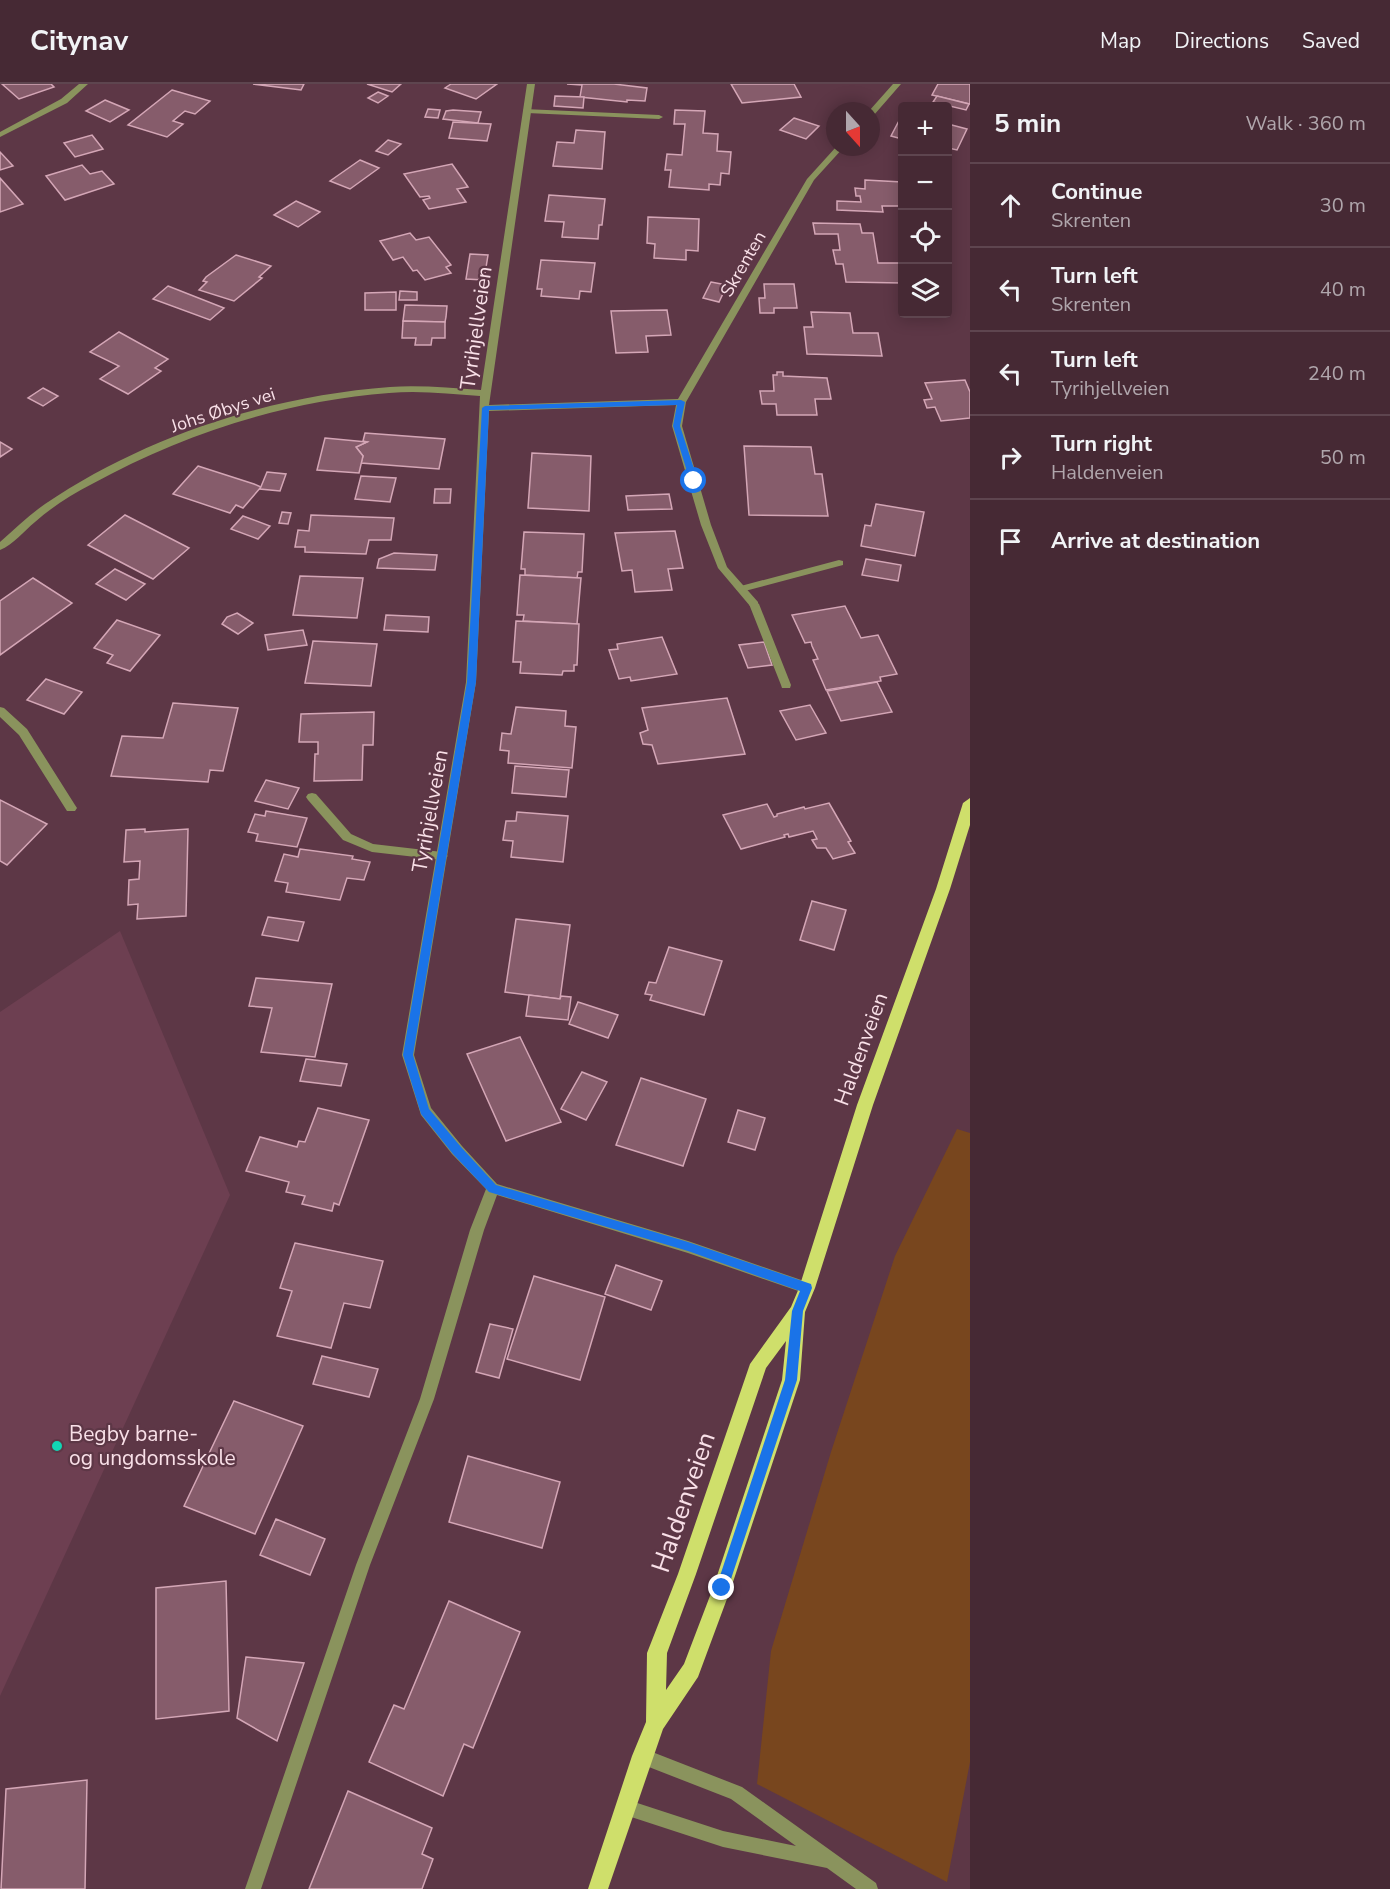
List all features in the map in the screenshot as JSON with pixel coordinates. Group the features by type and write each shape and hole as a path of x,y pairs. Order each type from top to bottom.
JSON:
{"main road":[{"name":"Haldenveien","path":"656,1722 657,1653 687,1574 759,1364 797,1311 807,1288 865,1105 943,889 970,803"},
{"name":"Haldenveien","path":"598,1889 642,1756 656,1722 691,1670 722,1588 791,1380 797,1311"}],"street":[{"path":"0,135 64,101 84,84"},
{"name":"Tyrihjellveien","path":"531,84 485,393 471,682 408,1055 424,1111 493,1188 688,1246 807,1288"},
{"path":"880,103 897,84"},
{"path":"527,111 659,117"},
{"name":"Skrenten","path":"786,685 754,604 723,568 706,525 676,426 681,402 811,179 832,156"},
{"name":"Johs Øbys vei","path":"0,547 49,506 114,468 183,438 267,411 352,394 390,390 436,389 485,393"},
{"path":"485,408 681,402"},
{"path":"741,589 839,563"},
{"path":"0,711 23,732 71,808"},
{"path":"312,797 347,837 372,848 442,856"},
{"path":"253,1889 363,1565 427,1399 477,1230 493,1188"},
{"path":"642,1756 736,1794 870,1889"},
{"path":"625,1807 723,1839 832,1861"}],"shaded area":[{"name":"Begby barne- og ungdomsskole","path":"120,931 230,1195 0,1696 0,1012"},
{"path":"957,1129 970,1133 970,1762 947,1882 757,1784 771,1651 831,1452 895,1256"}],"building":[{"path":"2,84 51,84 54,87 19,99"},
{"path":"253,84 304,84 301,90"},
{"path":"367,84 401,84 392,92"},
{"path":"451,84 497,84 476,99 445,88"},
{"path":"567,84 614,84 647,88 645,101 627,100 627,102 580,97 582,85"},
{"path":"731,84 794,84 801,97 742,103"},
{"path":"938,84 970,84 970,104 932,95"},
{"path":"172,90 210,101 195,114 185,111 173,121 183,124 167,137 128,125"},
{"path":"378,92 388,96 378,103 368,98"},
{"path":"555,96 584,97 583,108 554,106"},
{"path":"937,96 969,104 966,110 952,107 952,102 933,102"},
{"path":"105,100 129,110 110,122 86,111"},
{"path":"428,109 440,110 438,118 425,117"},
{"path":"675,110 705,111 703,133 718,134 717,151 731,152 729,174 721,173 720,185 709,184 709,190 669,187 671,170 665,170 667,154 682,155 685,124 674,124"},
{"path":"446,111 481,112 478,123 443,119"},
{"path":"794,118 819,126 806,139 780,130"},
{"path":"453,122 491,124 487,141 449,138"},
{"path":"898,123 898,138 891,136"},
{"path":"952,125 967,129 957,150 952,149"},
{"path":"576,130 605,132 602,169 553,166 557,142 574,143"},
{"path":"92,135 103,149 75,157 64,143"},
{"path":"388,140 401,144 388,155 376,151"},
{"path":"0,152 13,166 0,170"},
{"path":"360,160 379,168 350,189 330,181"},
{"path":"452,164 468,187 457,189 466,202 429,209 423,200 430,198 429,196 420,197 404,174"},
{"path":"82,165 90,174 102,171 114,184 65,200 46,176"},
{"path":"0,178 23,204 0,212"},
{"path":"865,180 898,182 898,206 882,206 883,212 837,210 837,201 861,202 860,196 856,196 855,188 865,189"},
{"path":"549,195 605,199 598,239 562,237 564,222 545,221"},
{"path":"296,201 320,212 298,227 274,215"},
{"path":"648,217 699,219 698,251 686,250 686,260 654,258 655,244 647,243"},
{"path":"813,223 860,224 862,233 873,233 878,263 898,263 898,283 846,282 843,264 836,264 833,250 840,250 838,234 815,234"},
{"path":"410,233 416,240 429,237 451,265 446,267 451,273 425,280 417,270 413,271 403,257 393,260 380,241"},
{"path":"470,254 488,255 484,280 466,279"},
{"path":"236,255 271,266 259,277 262,278 234,301 199,290 207,282 203,281 206,277"},
{"path":"541,260 595,263 591,292 580,291 579,299 541,296 542,289 537,289"},
{"path":"711,282 727,285 719,302 703,298"},
{"path":"764,284 794,284 797,308 774,308 774,313 760,313 759,298 765,298"},
{"path":"168,286 224,308 210,320 153,299"},
{"path":"400,291 417,292 417,300 399,300"},
{"path":"396,292 396,310 365,310 365,293"},
{"path":"405,305 447,306 445,322 403,321"},
{"path":"667,310 671,335 646,336 648,352 616,353 611,311"},
{"path":"811,312 850,313 853,333 878,333 882,356 807,354 804,327 813,327"},
{"path":"403,321 445,322 445,338 432,338 431,345 415,345 416,338 402,338"},
{"path":"119,332 168,359 155,368 161,371 128,394 100,379 119,366 90,352"},
{"path":"777,372 783,372 783,376 827,378 831,399 815,399 817,415 777,415 776,404 762,404 760,391 774,391 773,375 777,375"},
{"path":"965,380 970,392 970,418 941,421 935,407 927,408 924,400 932,399 925,383"},
{"path":"43,388 58,396 43,406 28,398"},
{"path":"365,433 445,439 439,469 361,463 363,456 356,447 367,442 363,441"},
{"path":"325,438 367,442 356,447 363,456 359,473 317,470"},
{"path":"0,442 12,449 0,457"},
{"path":"744,446 811,447 815,474 822,474 828,516 749,515"},
{"path":"532,453 591,456 589,511 528,508"},
{"path":"198,466 261,487 243,508 236,505 230,513 173,494"},
{"path":"267,472 286,474 280,491 260,489"},
{"path":"361,476 396,478 390,502 355,499"},
{"path":"435,489 451,489 450,503 434,503"},
{"path":"669,494 672,509 628,510 626,496"},
{"path":"876,504 924,512 915,556 861,546 865,525 871,526"},
{"path":"282,512 291,513 288,524 279,523"},
{"path":"125,515 189,548 153,579 88,545"},
{"path":"311,515 394,518 391,540 369,540 366,554 305,552 305,547 295,547 298,530 309,531"},
{"path":"243,516 270,526 258,539 231,529"},
{"path":"675,531 683,568 668,569 672,590 635,592 632,570 622,571 615,533"},
{"path":"524,532 584,534 582,572 578,572 577,578 525,575 525,569 521,569"},
{"path":"394,553 437,555 435,570 377,568 379,559"},
{"path":"866,559 901,565 898,581 862,575"},
{"path":"115,569 145,584 126,600 96,584"},
{"path":"520,575 581,578 577,624 523,621 524,615 517,615"},
{"path":"300,576 363,578 357,618 293,615"},
{"path":"33,578 72,603 0,655 0,601"},
{"path":"845,606 861,638 878,635 897,674 880,677 881,681 826,690 813,660 818,659 811,642 805,643 792,615"},
{"path":"237,613 253,623 238,634 222,624 227,617"},
{"path":"386,615 429,617 428,632 384,630"},
{"path":"117,620 160,635 130,671 107,663 113,655 94,648"},
{"path":"516,621 579,624 577,665 574,665 574,671 563,671 562,675 520,673 521,662 513,662"},
{"path":"303,630 307,645 268,650 265,635"},
{"path":"662,637 677,674 631,681 630,677 619,679 609,650 618,649 617,644"},
{"path":"313,641 377,644 371,686 305,683"},
{"path":"764,642 772,665 748,668 739,645"},
{"path":"46,679 82,692 64,714 27,700"},
{"path":"877,682 892,712 841,721 827,691"},
{"path":"727,698 745,754 658,764 652,745 643,744 640,733 648,730 642,708"},
{"path":"173,703 238,708 223,771 210,770 208,782 111,776 122,736 163,738"},
{"path":"810,705 826,733 796,740 780,711"},
{"path":"516,707 566,711 565,726 576,727 572,768 508,763 509,751 500,750 502,733 511,734"},
{"path":"374,712 373,745 363,745 362,780 314,781 318,742 299,742 301,714"},
{"path":"515,766 569,770 566,797 512,793"},
{"path":"266,780 299,788 288,809 255,801"},
{"path":"0,800 47,824 7,865 0,861"},
{"path":"829,803 851,841 848,842 855,853 833,859 826,848 817,848 812,840 817,839 813,831 789,837 788,834 784,835 785,837 741,849 723,815 767,804 774,817 777,814 804,807 805,809"},
{"path":"266,811 307,818 297,847 256,841 258,834 248,832 255,814 265,816"},
{"path":"517,812 568,816 563,862 511,857 513,841 503,840 506,821 516,821"},
{"path":"145,829 145,832 188,829 186,916 137,919 138,904 128,905 129,880 139,879 140,861 124,862 126,830"},
{"path":"300,849 353,856 352,859 370,862 364,880 347,878 340,900 286,892 288,883 275,881 284,854 298,857"},
{"path":"812,901 846,910 834,950 800,940"},
{"path":"268,917 304,922 298,941 262,935"},
{"path":"516,919 570,925 560,999 505,992"},
{"path":"669,947 722,961 704,1015 650,1000 652,995 645,994 649,982 656,983"},
{"path":"256,978 332,984 315,1057 261,1052 272,1008 249,1006"},
{"path":"529,995 560,999 561,996 571,997 568,1020 526,1016"},
{"path":"578,1002 618,1015 608,1038 569,1024"},
{"path":"520,1037 561,1122 506,1141 467,1054"},
{"path":"306,1059 347,1064 341,1086 300,1081"},
{"path":"582,1072 607,1082 586,1120 561,1109"},
{"path":"641,1078 706,1099 683,1166 616,1145"},
{"path":"318,1108 369,1120 339,1205 334,1203 332,1211 302,1204 305,1196 286,1192 289,1182 246,1171 260,1137 297,1147 299,1141 305,1142"},
{"path":"738,1110 765,1118 755,1150 728,1142"},
{"path":"295,1243 383,1261 370,1308 344,1303 331,1348 277,1336 292,1291 280,1288"},
{"path":"616,1265 662,1281 651,1310 605,1294"},
{"path":"534,1276 605,1297 580,1380 507,1359"},
{"path":"490,1324 513,1329 499,1378 476,1372"},
{"path":"322,1356 378,1369 369,1397 313,1384"},
{"path":"234,1401 303,1426 255,1534 184,1506"},
{"path":"468,1456 560,1482 542,1548 449,1522"},
{"path":"276,1519 325,1539 310,1575 260,1555"},
{"path":"226,1581 229,1711 156,1719 156,1588"},
{"path":"449,1601 520,1632 473,1748 464,1744 443,1796 369,1762 394,1705 404,1709"},
{"path":"246,1657 304,1663 277,1741 237,1718"},
{"path":"87,1780 85,1889 1,1889 6,1789"},
{"path":"348,1791 432,1828 422,1854 433,1859 422,1889 309,1889"}],"place":[{"name":"Begby barne- og ungdomsskole","path":"57,1446"}],"route":[{"path":"694,481 676,426 681,402 485,408 471,682 408,1055 424,1111 493,1188 688,1246 807,1288 797,1311 791,1380 722,1588"}]}
